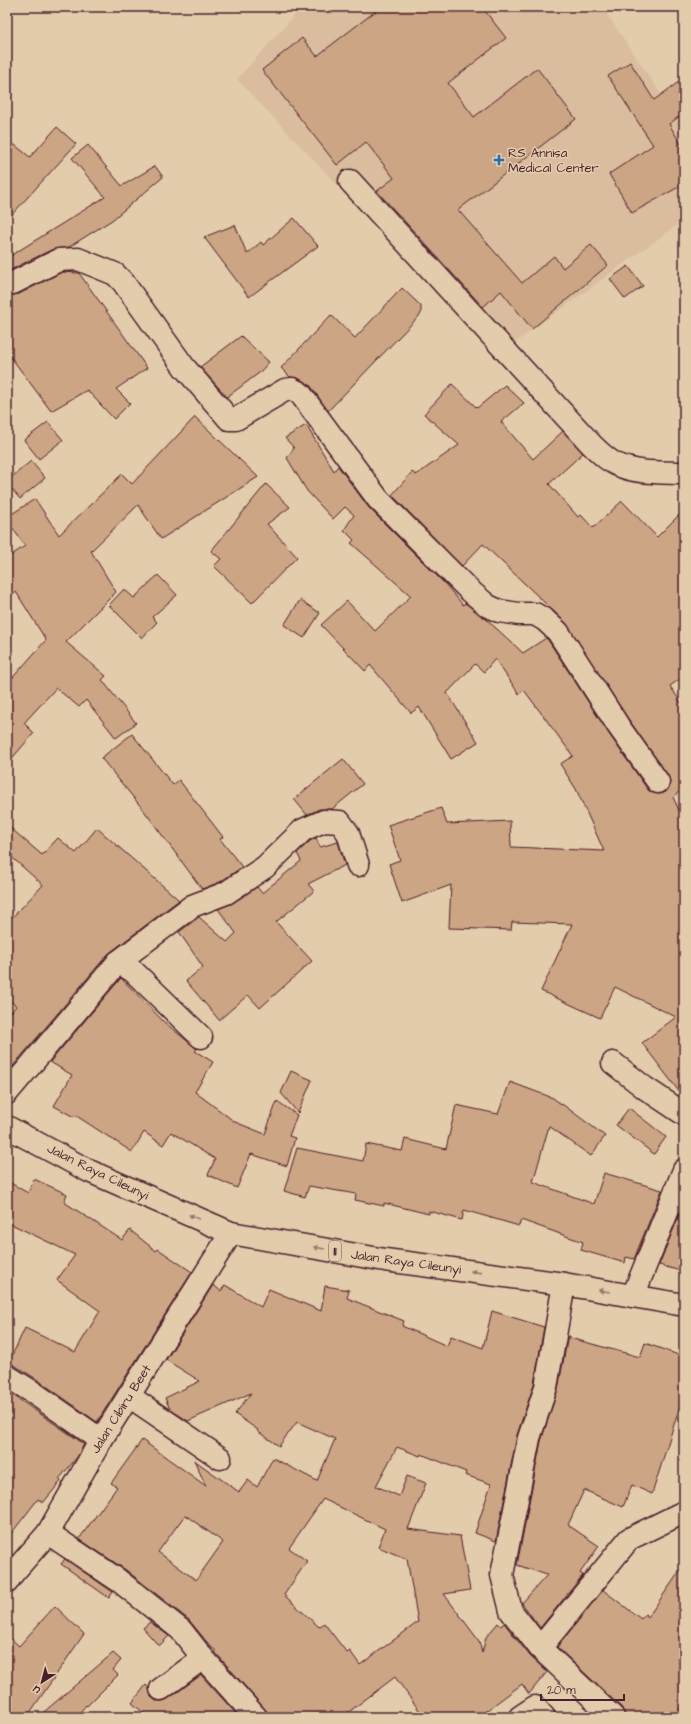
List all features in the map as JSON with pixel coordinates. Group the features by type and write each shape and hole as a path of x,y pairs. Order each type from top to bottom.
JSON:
{"main road":[{"path":"350,181 591,444 606,458 618,466 633,470 684,473"},
{"path":"7,283 13,282 59,260 78,259 115,274 123,282 184,367 230,419 236,419 285,390 292,389 300,393 378,499 469,590 488,606 499,611 519,614 535,614 546,620 558,632 619,727 658,782"},
{"path":"7,1093 118,962 192,906 226,893 265,867 303,830 324,822 340,822 348,833 358,865"},
{"path":"118,962 133,971 201,1037"},
{"path":"613,1063 645,1088 684,1114"},
{"name":"Jalan Raya Cileunyi","path":"7,1127 89,1171 231,1233 386,1260 564,1284 684,1305"},
{"path":"633,1296 684,1170"},
{"name":"Jalan Cibiru Beet","path":"9,1575 48,1533 101,1440 231,1233"},
{"path":"564,1284 546,1387 529,1438 502,1575 511,1610 540,1648 613,1717"},
{"path":"7,1376 30,1390 101,1440"},
{"path":"129,1396 220,1458"},
{"path":"540,1648 629,1539 684,1512"},
{"path":"48,1533 118,1580 181,1630 203,1658 256,1717"},
{"path":"161,1689 203,1658"},
{"path":"520,1717 536,1707 544,1717"}],"shaded area":[{"name":"RS Annisa Medical Center","path":"302,7 612,7 606,13 684,128 684,192 680,195 684,201 684,220 498,355 237,79"}],"building":[{"path":"381,7 482,7 506,38 448,83 474,117 537,68 576,119 458,210 522,283 554,256 563,268 591,245 608,265 532,329 501,291 483,307 377,191 394,178 366,142 337,165 262,70 302,38 317,56"},
{"path":"630,62 654,100 684,78 684,113 669,124 684,149 684,184 632,213 609,174 653,145 608,76"},
{"path":"57,127 76,144 7,220 7,139 30,157"},
{"path":"88,145 122,186 155,166 163,177 112,220 69,247 53,249 10,270 7,270 7,258 105,197 72,158"},
{"path":"294,218 318,246 249,297 204,237 235,225 247,254 261,242 263,245"},
{"path":"628,266 643,286 625,299 610,279"},
{"path":"62,272 79,273 147,368 116,389 130,403 114,419 87,390 51,411 7,352 7,296 19,294"},
{"path":"402,288 421,306 421,314 328,411 310,385 298,378 290,377 281,368 331,315 355,338"},
{"path":"241,336 269,362 259,373 227,397 200,367"},
{"path":"452,384 477,408 505,385 524,403 501,422 533,459 563,431 583,453 549,484 578,517 581,515 593,528 622,501 657,537 684,510 684,676 670,686 684,707 684,788 673,797 684,821 684,1098 642,1043 676,1017 615,987 600,1018 541,991 572,924 512,922 511,930 449,928 451,885 402,903 389,864 400,860 388,825 441,808 447,824 510,821 511,847 604,851 576,789 560,764 573,756 524,690 519,694 495,659 484,672 475,664 447,693 478,742 451,759 419,707 411,713 370,665 365,671 321,625 347,601 375,631 411,596 351,543 354,540 344,530 354,515 345,507 333,519 307,491 287,458 294,448 285,438 306,425 334,471 338,466 369,508 445,584 463,605 465,603 485,618 523,653 546,638 548,640 609,734 648,790 653,793 660,794 666,792 669,788 670,781 668,775 629,720 566,623 483,544 462,566 392,495 412,472 416,475 459,445 424,414"},
{"path":"195,417 258,477 161,539 138,505 91,551 116,592 66,642 106,676 102,680 136,723 116,738 86,700 79,707 56,688 24,723 34,733 7,764 7,684 46,640 16,592 7,597 7,558 25,546 7,520 7,517 35,499 59,535 122,474 132,484"},
{"path":"48,422 63,440 39,459 24,440"},
{"path":"31,461 45,478 20,499 7,481"},
{"path":"266,484 290,507 267,524 297,557 252,603 214,566 221,559 211,551"},
{"path":"158,575 177,595 152,617 157,622 142,638 109,605 124,589 134,598"},
{"path":"300,600 320,613 304,638 284,625"},
{"path":"132,734 173,785 179,780 223,837 220,839 242,867 220,882 202,889 142,808 101,758"},
{"path":"343,759 363,784 332,809 319,809 307,815 294,799"},
{"path":"7,825 42,855 58,838 76,853 97,828 179,900 108,954 7,1073 7,1017 16,1006 7,998 7,923 43,885 7,853"},
{"path":"316,838 320,847 338,842 345,865 308,884 314,891 276,922 312,961 260,1008 248,995 219,1020 186,981 203,967 179,932 199,917 227,942 236,933 218,909 233,903 257,887 262,893 301,861 297,853 310,841"},
{"path":"121,978 164,1022 197,1049 195,1051 213,1062 195,1092 235,1122 265,1134 277,1101 297,1115 289,1136 295,1138 287,1166 251,1154 237,1188 208,1175 215,1159 171,1132 163,1145 144,1132 132,1152 75,1115 74,1117 54,1106 72,1075 50,1062"},
{"path":"291,1071 312,1080 298,1113 281,1093"},
{"path":"510,1082 553,1098 605,1136 591,1156 549,1126 533,1182 594,1204 604,1173 662,1190 634,1259 626,1257 625,1263 581,1250 583,1242 521,1220 519,1226 464,1210 462,1220 429,1211 429,1214 384,1203 384,1206 355,1200 356,1194 309,1186 305,1197 284,1191 297,1148 363,1161 366,1144 402,1151 405,1139 446,1149 456,1105 498,1114"},
{"path":"629,1108 666,1137 654,1154 616,1125"},
{"path":"34,1179 67,1194 64,1202 122,1240 130,1230 156,1251 158,1249 192,1272 97,1422 38,1380 14,1365 8,1364 25,1328 75,1352 100,1311 57,1280 75,1255 7,1222 7,1181 28,1193"},
{"path":"684,1203 684,1272 659,1265"},
{"path":"213,1285 221,1291 225,1285 261,1307 269,1289 321,1311 325,1286 349,1290 347,1298 404,1321 402,1326 447,1346 451,1336 483,1348 492,1311 544,1327 534,1384 517,1435 496,1541 475,1533 491,1484 465,1475 466,1472 421,1454 420,1456 397,1447 376,1486 399,1496 407,1476 426,1483 408,1529 460,1536 470,1590 444,1594 479,1641 482,1653 486,1637 498,1623 501,1626 504,1623 530,1656 547,1672 529,1694 522,1684 478,1717 424,1717 395,1677 342,1717 268,1717 265,1709 189,1620 126,1570 79,1539 117,1487 111,1483 142,1440 206,1486 194,1460 239,1492 248,1480 257,1487 273,1458 317,1481 335,1439 297,1422 279,1446 235,1414 251,1393 188,1421 170,1409 165,1398 200,1381 166,1360","holes":["323,1499 385,1529 378,1547 407,1559 418,1622 360,1665 350,1651 347,1653 324,1623 319,1627 284,1595 307,1561 289,1548","185,1515 223,1542 196,1580 158,1552"]},
{"path":"568,1336 570,1336 570,1338 640,1357 645,1343 684,1357 684,1393 652,1494 632,1485 623,1507 584,1490 568,1525 599,1546 580,1573 583,1575 540,1628 522,1603 547,1575 517,1565 541,1441 558,1389"},
{"path":"7,1391 84,1444 78,1456 59,1479 61,1481 43,1503 38,1499 7,1539"},
{"path":"65,1559 113,1592 109,1598 61,1564"},
{"path":"684,1565 684,1704 674,1717 625,1717 622,1708 557,1647 603,1590 641,1619 645,1614 648,1617"},
{"path":"55,1606 84,1634 27,1717 7,1717 7,1635 19,1646"},
{"path":"150,1622 169,1636 159,1646 143,1628"},
{"path":"113,1653 121,1660 113,1670 118,1675 87,1706 86,1705 76,1717 38,1717"},
{"path":"201,1675 239,1717 144,1717 146,1715 132,1703 146,1685 149,1688 151,1697 156,1701 163,1701"}],"place":[{"name":"RS Annisa Medical Center","path":"499,160"}]}
